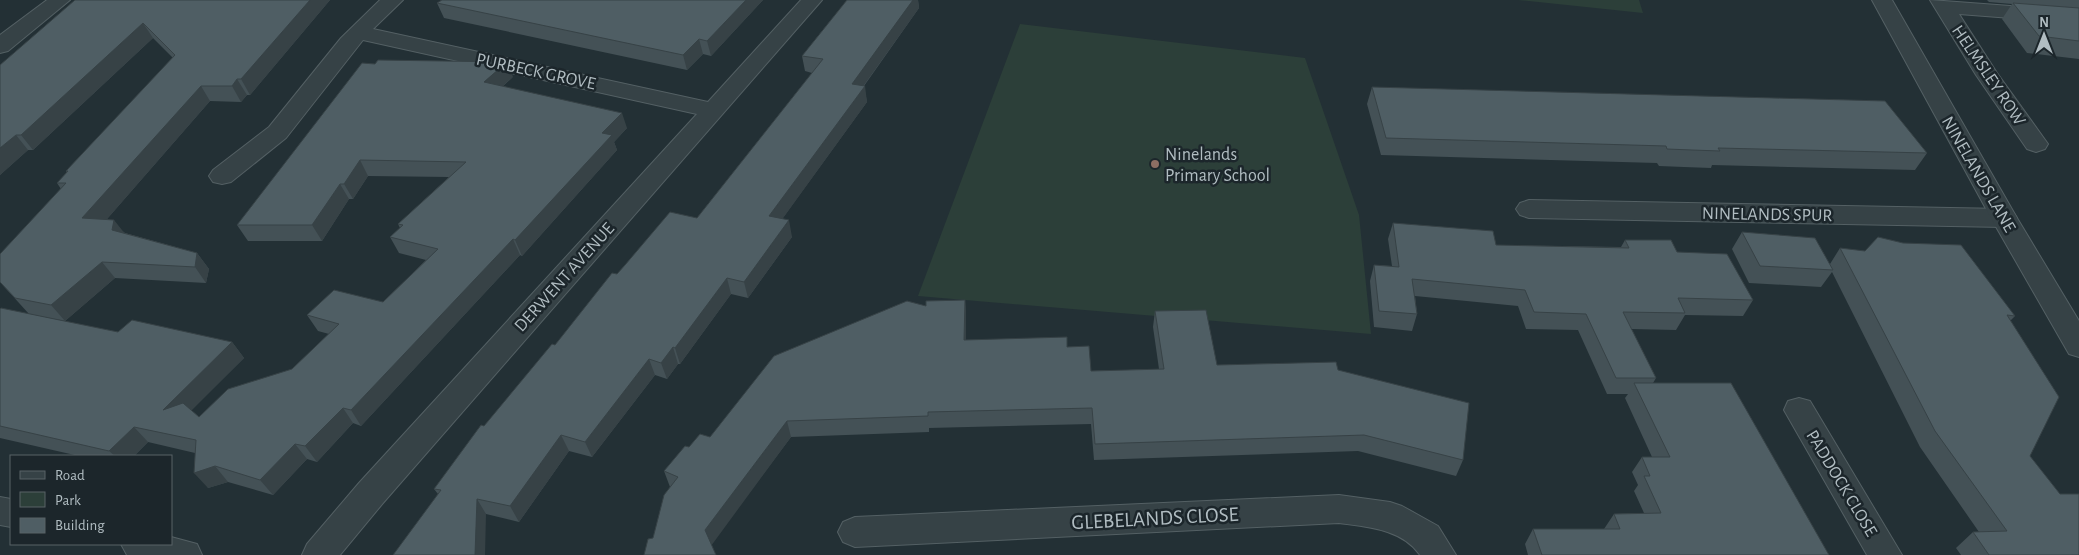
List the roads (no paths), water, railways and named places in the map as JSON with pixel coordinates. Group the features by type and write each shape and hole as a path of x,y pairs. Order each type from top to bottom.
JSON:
{"street":[{"path":"0,46 60,0"},
{"path":"222,176 246,159 285,124 358,32 392,0"},
{"name":"DERWENT AVENUE","path":"319,555 371,493 812,0"},
{"name":"NINELANDS LANE","path":"1882,0 2004,218 2070,317 2079,346"},
{"name":"HELMSLEY ROW","path":"1942,3 2079,17"},
{"name":"HELMSLEY ROW","path":"1942,3 1987,75 2036,144"},
{"name":"PURBECK GROVE","path":"358,32 713,110"},
{"name":"NINELANDS SPUR","path":"1529,209 2004,218"},
{"name":"PADDOCK CLOSE","path":"1799,410 1885,555"},
{"name":"GLEBELANDS CLOSE","path":"855,532 1339,509 1390,516 1426,536 1439,555"},
{"path":"142,545 185,555"}],"place":[{"name":"Ninelands Primary School","path":"1155,164"}]}
